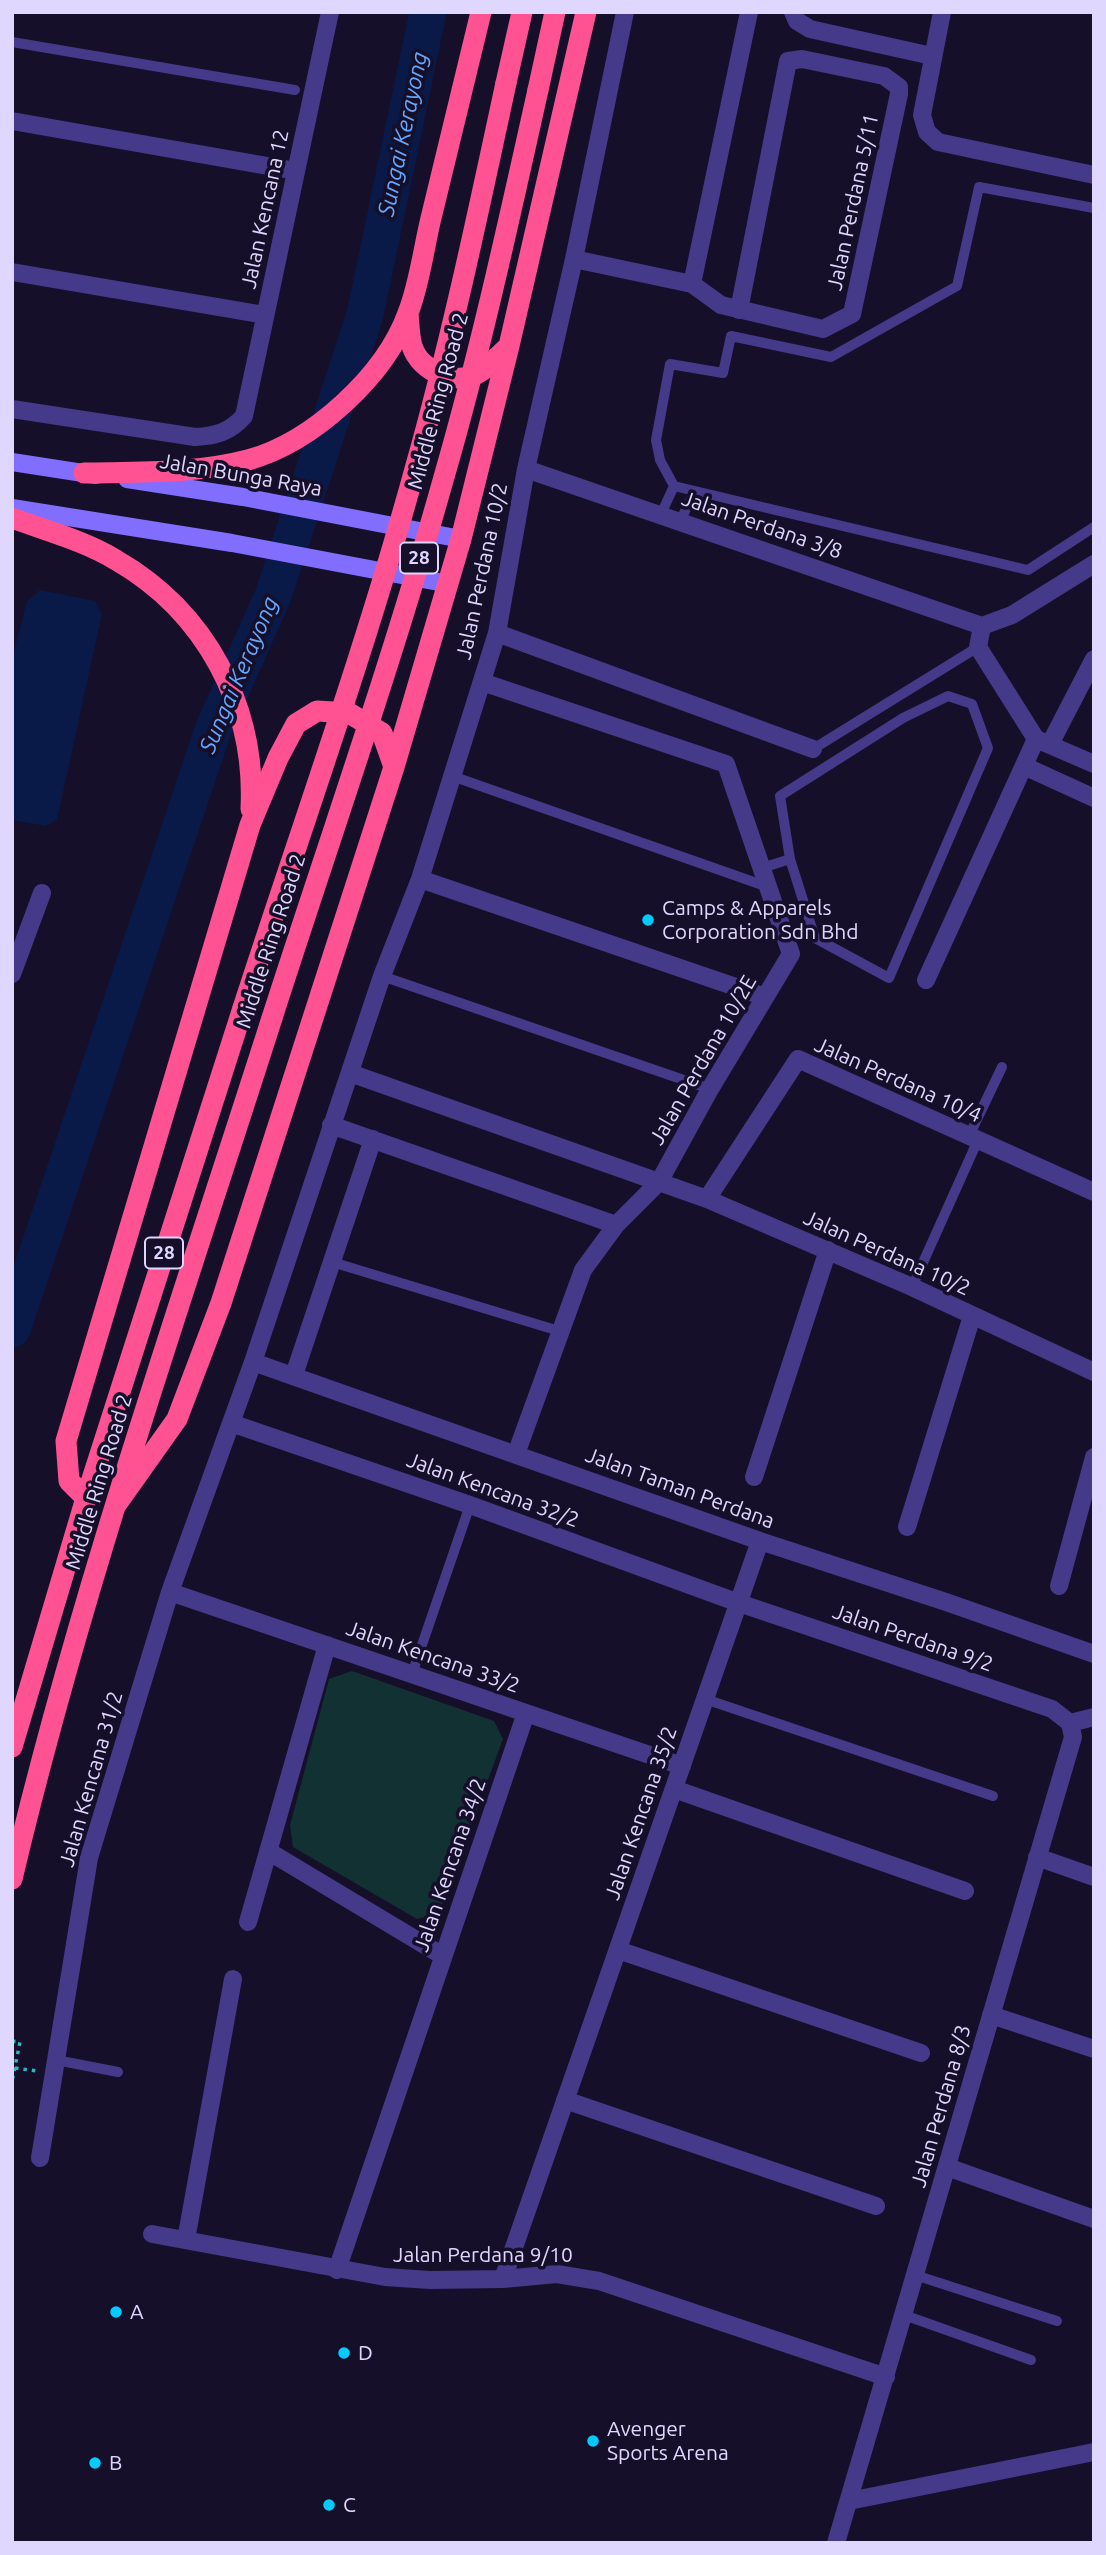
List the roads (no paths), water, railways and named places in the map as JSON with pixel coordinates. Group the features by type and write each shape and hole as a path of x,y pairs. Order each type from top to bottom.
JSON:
{"highway":[{"path":"84,473 206,468 249,459 286,446 315,427 350,398 373,372 408,313 481,12"},
{"name":"Middle Ring Road 2","path":"12,1747 86,1498 366,633 415,471 457,315 522,12"},
{"name":"Middle Ring Road 2","path":"12,1880 37,1772 116,1505 444,478 485,324 555,12"},
{"path":"116,1505 177,1419 221,1303 394,767 461,539 509,346 586,12"},
{"path":"408,313 411,345 417,358 428,369 444,375 462,378 479,373 509,346"},
{"path":"12,518 115,559 163,594 196,630 223,674 244,722 252,778 250,825"},
{"path":"86,1498 69,1481 66,1441 250,825 278,758 296,724 317,711 349,713 382,733 394,767"}],"street":[{"name":"Jalan Kencana 12","path":"12,409 195,437 224,432 235,426 244,416 330,12"},
{"name":"Jalan Perdana 10/2","path":"231,1423 382,976 420,879 497,633 526,469 574,259 625,12"},
{"path":"692,284 749,12"},
{"path":"793,12 797,21 810,29 932,56"},
{"path":"942,12 922,115 927,132 938,142 1094,175"},
{"name":"Jalan Perdana 5/11","path":"574,259 692,284 721,305 738,310 823,329 852,314 899,94 899,87 884,76 802,59 788,61 738,310"},
{"path":"295,90 314,93"},
{"path":"12,121 296,171"},
{"path":"12,272 265,315"},
{"name":"Jalan Bunga Raya","path":"12,462 243,497 461,539"},
{"name":"Jalan Perdana 3/8","path":"526,469 982,626"},
{"path":"12,508 232,543 449,584"},
{"path":"1094,564 1012,615 982,626 978,647 1043,742 1094,764"},
{"path":"497,633 813,749"},
{"path":"926,980 1024,766 1043,742 1094,659"},
{"name":"Jalan Perdana 10/2E","path":"482,682 726,764 791,954 710,1089 659,1182"},
{"path":"1024,766 1094,798"},
{"path":"420,879 765,997"},
{"path":"12,974 42,893"},
{"name":"Jalan Perdana 10/4","path":"707,1199 798,1059 1094,1192"},
{"name":"Jalan Perdana 10/2","path":"349,1073 707,1199 912,1287 1094,1372"},
{"path":"331,1125 616,1225"},
{"path":"294,1376 373,1139"},
{"path":"516,1454 583,1270 616,1225 659,1182"},
{"path":"754,1477 828,1250"},
{"path":"907,1527 972,1316"},
{"name":"Jalan Taman Perdana","path":"253,1362 760,1541 1094,1654"},
{"name":"Jalan Kencana 32/2","path":"231,1423 470,1505 739,1603"},
{"name":"Jalan Kencana 31/2","path":"40,2158 89,1858 170,1592 231,1423"},
{"path":"1059,1587 1094,1457"},
{"name":"Jalan Kencana 35/2","path":"503,2279 760,1541"},
{"name":"Jalan Kencana 33/2","path":"170,1592 682,1766"},
{"name":"Jalan Perdana 9/2","path":"739,1603 1052,1709 1070,1723"},
{"path":"248,1922 327,1645"},
{"name":"Jalan Kencana 34/2","path":"337,2270 526,1713"},
{"path":"1070,1723 1094,1717"},
{"name":"Jalan Perdana 8/3","path":"849,2501 1073,1737 1070,1723"},
{"path":"674,1788 965,1891"},
{"path":"268,1851 443,1956"},
{"path":"1038,1857 1094,1877"},
{"path":"618,1950 921,2053"},
{"path":"186,2240 233,1979"},
{"path":"991,2015 1094,2049"},
{"path":"565,2100 876,2206"},
{"path":"947,2167 1094,2219"},
{"name":"Jalan Perdana 9/10","path":"152,2234 384,2277 430,2280 503,2279 556,2274 599,2281 886,2377"},
{"path":"836,2543 849,2501 1094,2452"}],"lane":[{"path":"12,42 295,90"},
{"path":"1094,208 979,187 957,286 831,357 732,335 723,373 670,364 656,440 660,460 674,486 1028,570 1094,527"},
{"path":"660,514 674,486"},
{"path":"680,521 695,491"},
{"path":"813,749 978,647"},
{"path":"948,696 972,704 988,748 889,978 815,937 790,859 780,796 903,718 948,696"},
{"path":"452,776 769,887"},
{"path":"762,868 790,859"},
{"path":"382,976 710,1089"},
{"path":"912,1287 1002,1067"},
{"path":"332,1262 559,1331"},
{"path":"412,1674 470,1505"},
{"path":"705,1699 993,1796"},
{"path":"56,2060 118,2072"},
{"path":"915,2275 1057,2321"},
{"path":"904,2315 1031,2360"}],"water":[{"path":"40,590 95,601 102,614 57,820 45,826 12,820 12,659 27,601"}],"waterway":[{"name":"Sungai Kerayong","path":"12,1329 213,730 273,596 365,315 428,12"}],"place":[{"name":"Camps & Apparels Corporation Sdn Bhd","path":"648,920"},
{"name":"A","path":"116,2312"},
{"name":"D","path":"344,2353"},
{"name":"Avenger Sports Arena","path":"593,2441"},
{"name":"B","path":"95,2463"},
{"name":"C","path":"329,2505"}]}
